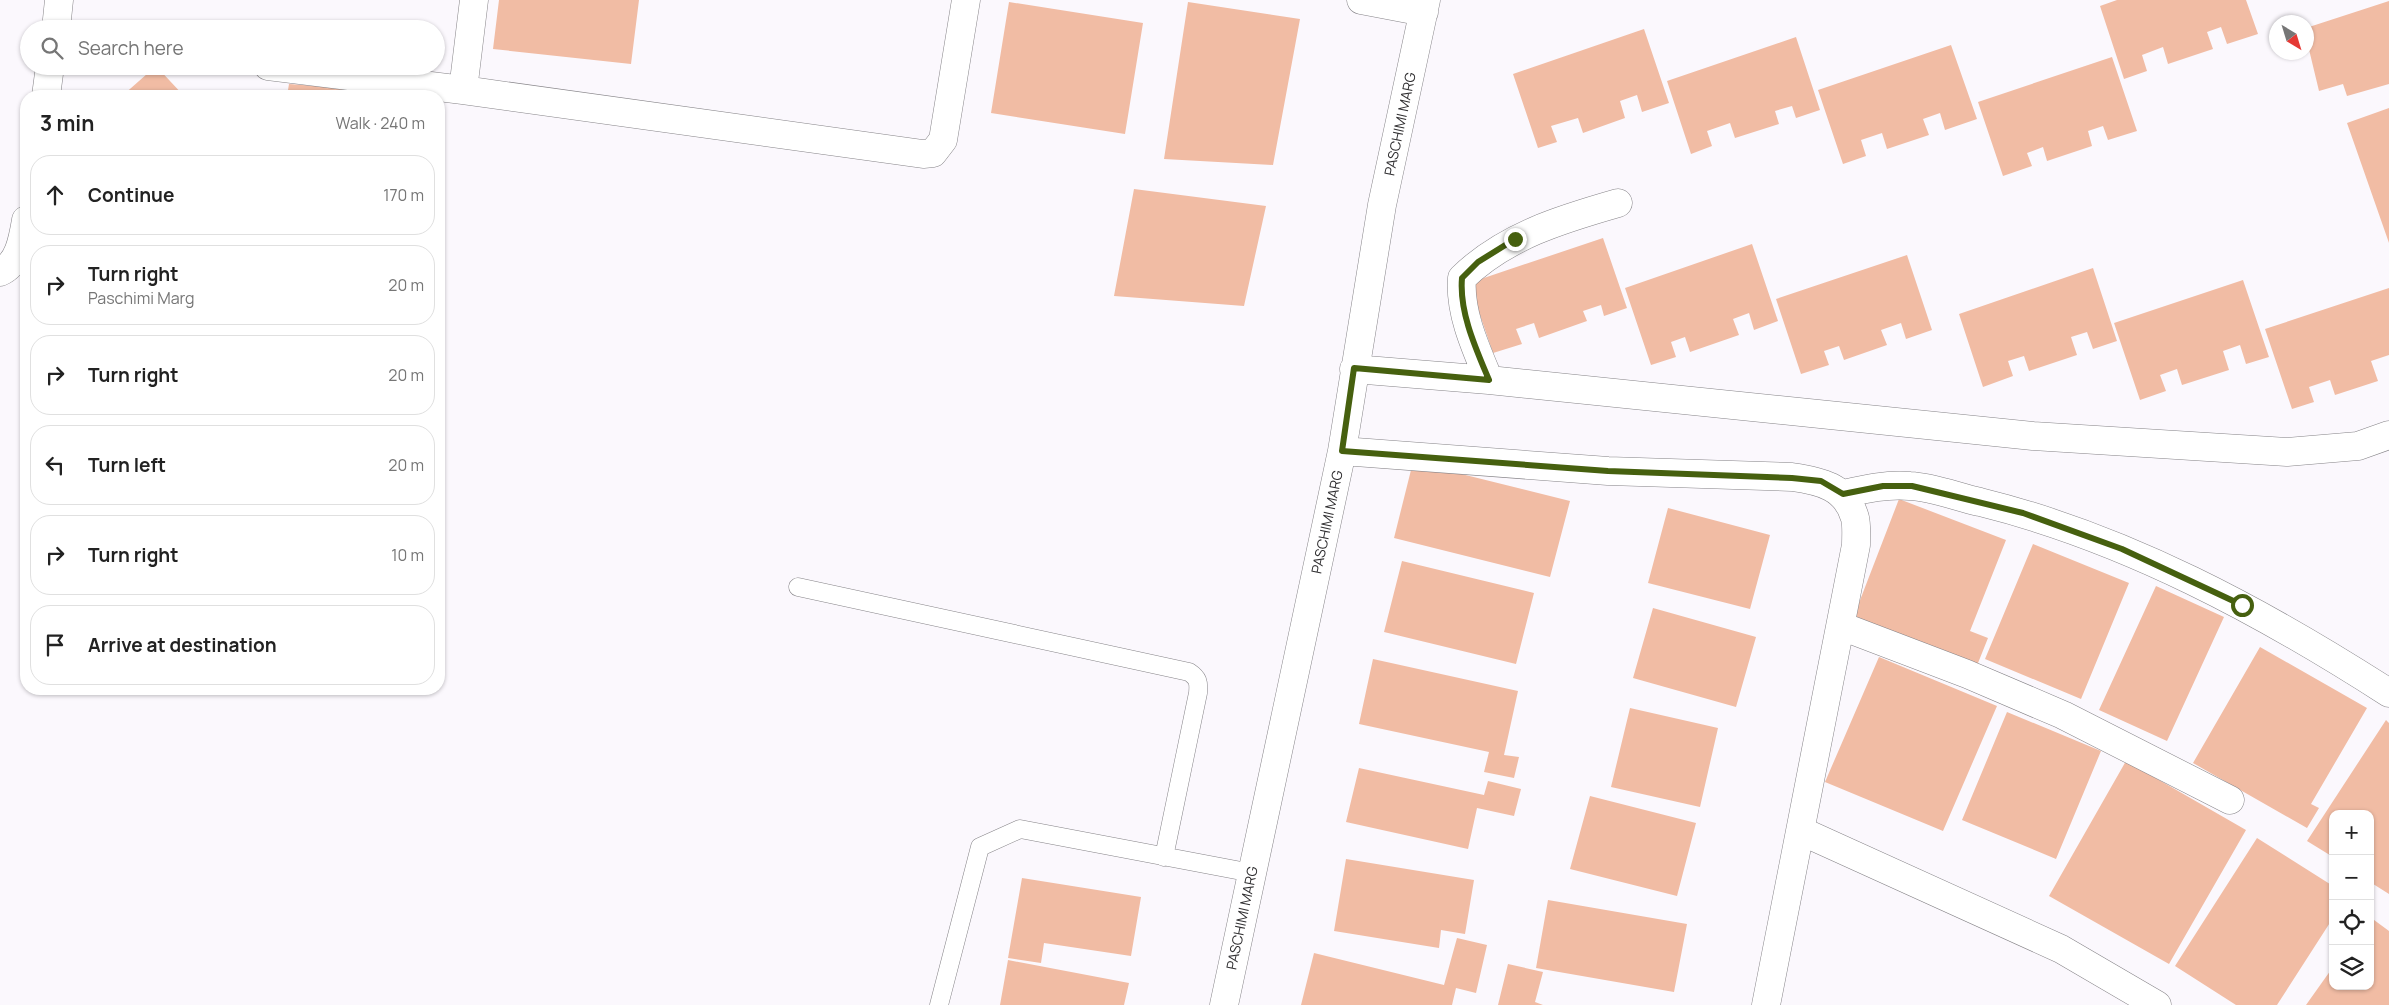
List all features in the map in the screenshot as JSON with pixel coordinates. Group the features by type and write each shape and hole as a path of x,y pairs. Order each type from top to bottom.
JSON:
{"street":[{"path":"57,20 59,0"},
{"path":"463,90 474,0"},
{"path":"341,75 463,90 923,154 933,152 943,140 966,0"},
{"name":"PASCHIMI MARG","path":"1224,1005 1342,451 1382,205 1425,6 1361,0"},
{"path":"47,90 49,75"},
{"path":"1489,380 1473,341 1460,292 1462,278 1478,262 1515,239 1551,222 1618,202"},
{"path":"0,272 16,257 20,247"},
{"path":"1354,368 1489,380 2053,438 2287,452 2358,446 2389,435"},
{"path":"1342,451 1608,471 1792,478 1821,481 1843,494 1855,518 1856,545 1766,1005"},
{"path":"1843,494 1883,486 1912,486 2023,513 2122,549 2242,605 2389,693"},
{"path":"1841,626 1967,674 2063,716 2230,800"},
{"path":"1801,831 2061,949 2157,1005"}],"lane":[{"path":"798,587 1189,672 1195,676 1199,683 1198,693 1164,857"},
{"path":"939,1005 980,847 1020,829 1252,873"}],"building":[{"path":"499,0 639,0 631,64 493,49"},
{"path":"2117,0 2246,0 2258,34 2227,44 2221,27 2207,32 2213,49 2168,64 2163,47 2142,55 2147,71 2124,79 2100,6"},
{"path":"2389,1 2389,84 2347,96 2343,84 2319,91 2312,60 2314,60 2314,25"},
{"path":"1009,2 1143,23 1125,134 991,113"},
{"path":"1188,2 1300,19 1273,165 1164,159"},
{"path":"1644,29 1669,103 1642,112 1637,95 1620,101 1625,118 1583,133 1578,118 1551,126 1557,142 1538,148 1513,74"},
{"path":"1796,37 1820,110 1796,118 1792,106 1775,111 1779,124 1735,138 1730,123 1707,131 1712,146 1691,154 1667,81"},
{"path":"1951,45 1977,119 1945,130 1940,113 1923,119 1929,135 1887,149 1882,133 1861,140 1866,156 1843,164 1818,90"},
{"path":"2112,57 2137,131 2108,140 2103,126 2088,131 2092,146 2047,161 2043,147 2027,153 2032,166 2003,176 1978,102"},
{"path":"146,75 164,75 178,90 129,90"},
{"path":"289,84 369,90 288,90"},
{"path":"2389,108 2389,243 2347,123"},
{"path":"1134,189 1266,206 1244,306 1114,296"},
{"path":"1603,238 1627,308 1604,316 1601,305 1583,311 1587,321 1539,338 1534,323 1516,329 1522,344 1493,353 1469,283"},
{"path":"1752,244 1778,321 1754,330 1749,313 1733,319 1739,335 1690,352 1685,337 1671,342 1676,357 1651,365 1625,288"},
{"path":"1907,255 1932,330 1906,339 1901,323 1881,330 1887,345 1844,360 1839,346 1824,351 1829,365 1801,374 1776,299"},
{"path":"2093,268 2117,341 2093,349 2087,332 2071,337 2077,355 2029,371 2024,356 2008,361 2013,376 1983,387 1959,314"},
{"path":"2243,280 2269,357 2246,364 2240,345 2223,351 2229,370 2182,385 2177,369 2160,375 2166,391 2140,400 2114,323"},
{"path":"2389,288 2389,355 2371,361 2378,381 2335,395 2330,380 2309,387 2314,402 2292,409 2265,329"},
{"path":"1413,462 1570,501 1550,577 1394,538"},
{"path":"1899,499 2006,540 1970,631 1988,638 1976,668 1852,621"},
{"path":"1668,508 1770,535 1750,609 1648,583"},
{"path":"2033,544 2129,583 2081,699 1985,659"},
{"path":"1402,561 1534,593 1516,664 1384,632"},
{"path":"2156,586 2224,617 2167,741 2099,710"},
{"path":"1653,608 1756,637 1736,707 1633,678"},
{"path":"2260,647 2367,708 2311,804 2319,808 2307,828 2193,763"},
{"path":"1879,657 1997,706 1943,831 1825,782"},
{"path":"1373,659 1518,691 1504,755 1519,757 1514,778 1484,772 1489,752 1359,724"},
{"path":"1630,708 1718,728 1700,807 1611,787"},
{"path":"2007,712 2101,751 2056,859 1962,820"},
{"path":"2386,720 2389,723 2389,894 2374,885 2374,810 2329,810 2329,855 2307,841"},
{"path":"2126,761 2246,830 2169,964 2049,896"},
{"path":"1359,768 1484,795 1488,781 1521,789 1514,816 1477,808 1468,849 1346,822"},
{"path":"1590,796 1696,823 1677,896 1570,869"},
{"path":"2257,838 2329,883 2329,924 2277,1005 2236,1005 2175,966"},
{"path":"1346,859 1474,880 1465,934 1441,930 1439,948 1334,931"},
{"path":"1022,878 1141,897 1131,956 1044,943 1041,963 1008,958"},
{"path":"1548,900 1687,924 1674,992 1536,968"},
{"path":"2374,920 2389,931 2389,1005 2306,1005 2329,973 2329,990 2374,990"},
{"path":"1457,938 1487,945 1476,993 1456,988 1452,1005 1301,1005 1314,953 1444,985"},
{"path":"1008,960 1129,983 1124,1005 1000,1005"},
{"path":"1508,964 1543,972 1535,1002 1543,1005 1498,1005"}],"route":[{"path":"1515,239 1478,262 1462,278 1460,292 1473,341 1489,380 1354,368 1342,451 1608,471 1792,478 1821,481 1843,494 1883,486 1912,486 2023,513 2122,549 2242,605"}]}
